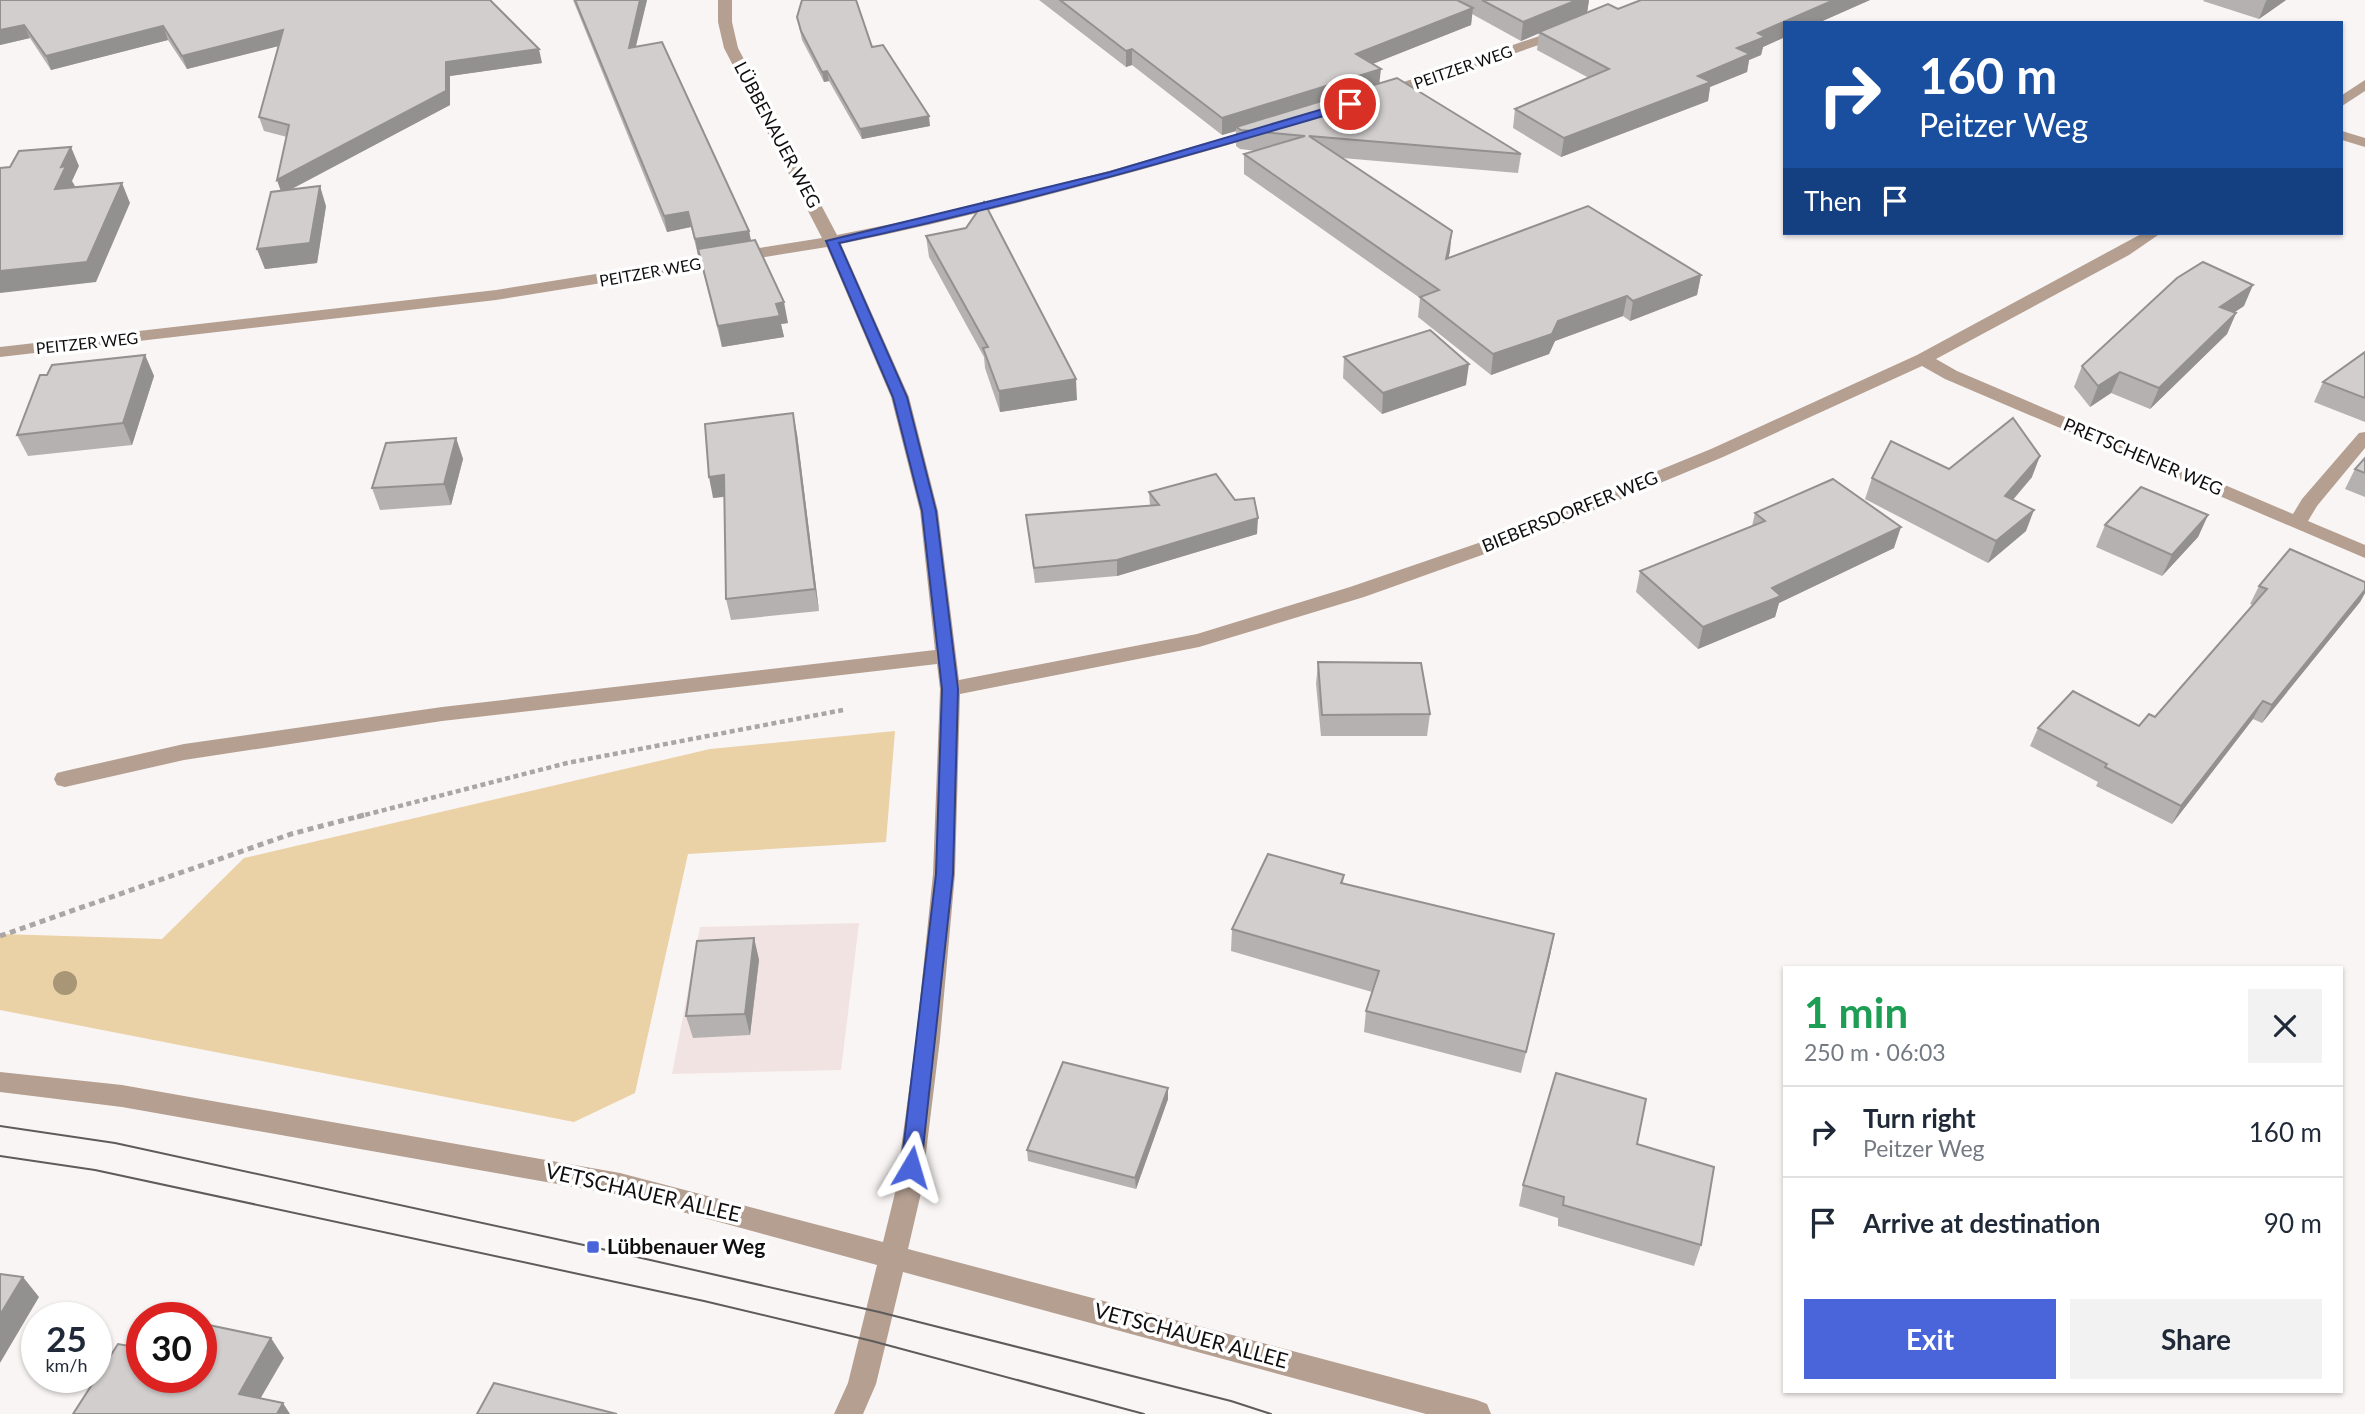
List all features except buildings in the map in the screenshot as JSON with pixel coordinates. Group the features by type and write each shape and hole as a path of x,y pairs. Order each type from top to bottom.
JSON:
{"street":[{"name":"LÜBBENAUER WEG","path":"725,0 725,22 731,48 832,241 900,397 929,511 950,689 944,874 928,1039 909,1180 862,1384 848,1414"},
{"name":"PEITZER WEG","path":"1363,100 1583,24"},
{"path":"2343,102 2365,84"},
{"name":"PEITZER WEG","path":"0,352 496,295 832,241 1000,204 1276,127"},
{"path":"2343,135 2365,143"},
{"name":"BIEBERSDORFER WEG","path":"950,689 1199,640 1357,592 1503,541 1717,453 1923,359 2123,252 2149,235"},
{"name":"PRETSCHENER WEG","path":"1923,359 1951,375 2365,552"},
{"path":"2297,523 2309,503 2365,437"},
{"path":"65,779 184,752 442,713 946,656"},
{"name":"VETSCHAUER ALLEE","path":"0,1082 122,1096 620,1184 893,1255 1477,1414"}],"path":[{"path":"0,936 291,834 567,763 850,709"}],"shaded area":[{"path":"895,731 886,842 688,854 635,1093 574,1122 0,1010 0,934 162,939 244,858 710,749"},
{"path":"859,923 841,1070 672,1074 700,927"}],"tram line":[{"path":"0,1126 115,1143 593,1247 879,1312 1231,1401 1271,1414"},
{"path":"0,1156 95,1170 704,1301 872,1341 1144,1414"}],"place":[{"name":"Lübbenauer Weg","path":"593,1247"}],"route":[{"path":"911,1167 928,1039 944,874 950,689 929,511 900,397 832,241 951,216 1114,174 1350,104"}]}
